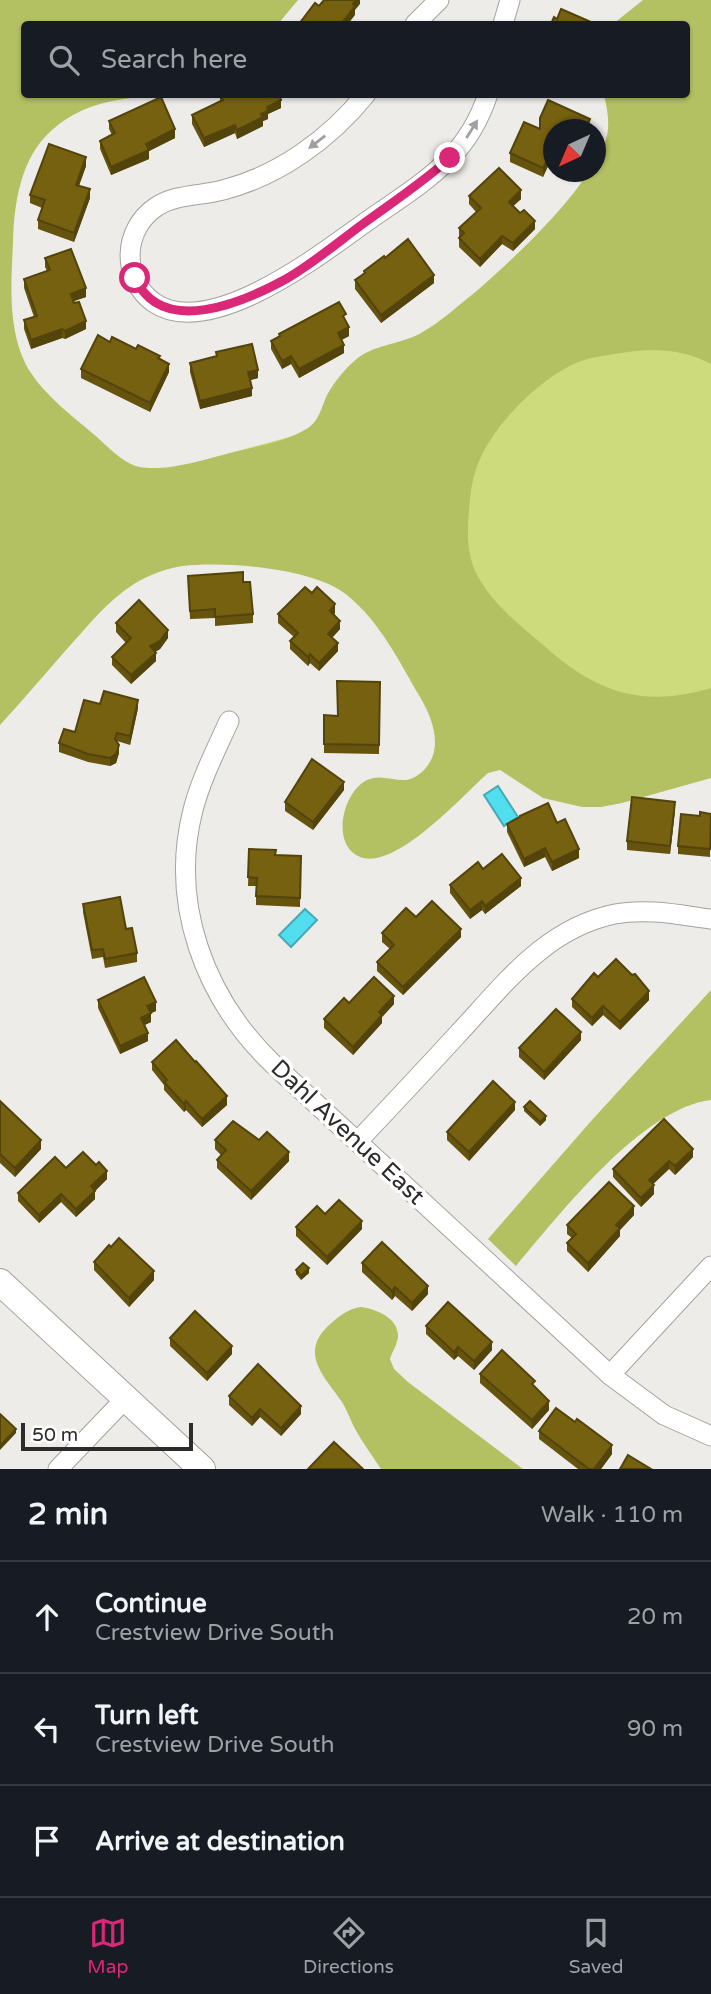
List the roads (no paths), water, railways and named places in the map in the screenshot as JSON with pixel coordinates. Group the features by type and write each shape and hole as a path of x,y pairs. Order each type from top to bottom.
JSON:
{"street":[{"path":"418,21 439,0"},
{"path":"504,21 510,0"},
{"path":"362,98 321,140 283,165 234,187 173,199 151,211 135,230 130,250 132,272 144,293 162,306 187,312 243,298 285,279 380,212 450,158 472,130 486,98"},
{"name":"Dahl Avenue East","path":"229,721 193,810 188,836 186,886 190,918 198,948 215,990 240,1029 272,1063 610,1375 664,1415 711,1436"},
{"path":"358,1141 527,960 552,939 572,928 617,914 652,912 711,919"},
{"path":"610,1375 711,1266"},
{"path":"0,1282 202,1469"},
{"path":"58,1469 127,1398"}],"water":[{"path":"498,786 518,817 504,826 484,795"},
{"path":"305,909 317,920 291,947 279,935"}]}
